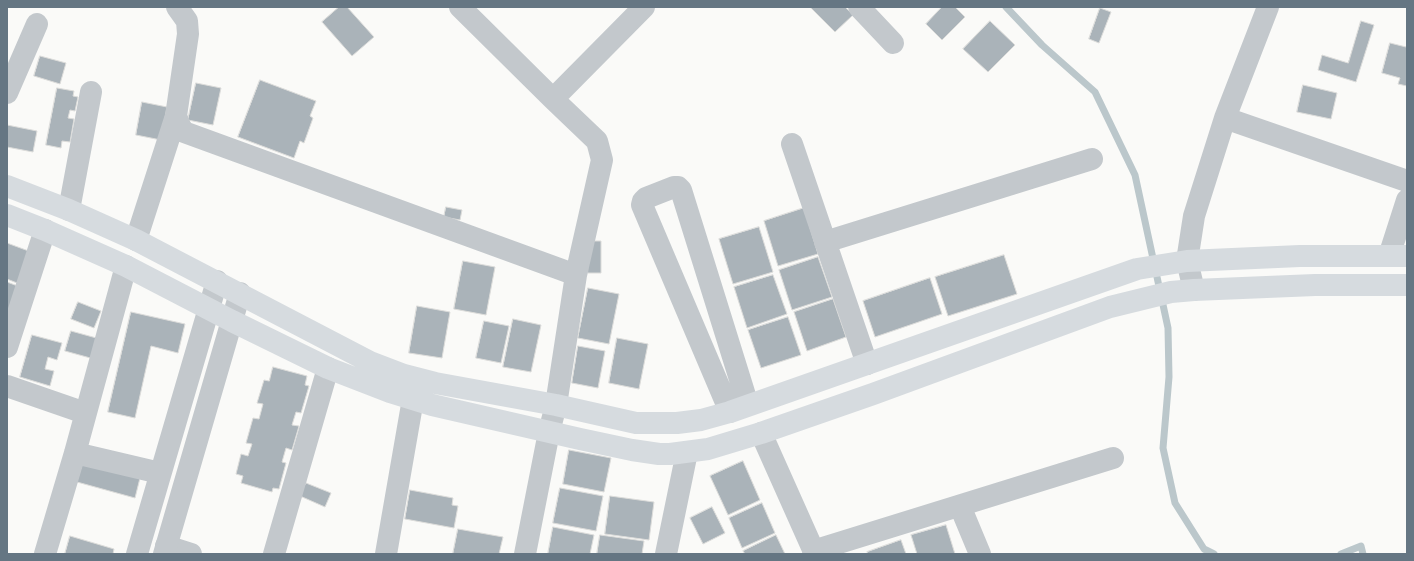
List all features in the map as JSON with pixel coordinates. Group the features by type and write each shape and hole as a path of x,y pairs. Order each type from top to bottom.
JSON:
{"main road":[{"path":"7,186 69,210 136,240 370,362 404,375 435,383 556,405 636,423 677,423 701,420 867,364 1137,269 1178,262 1300,256 1398,256"},
{"path":"7,215 126,266 232,321 328,368 390,392 432,405 549,432 632,450 670,454 708,449 761,433 873,394 1110,307 1171,292 1315,285 1407,285"}],"street":[{"path":"136,240 176,116 188,34 187,21 177,7"},
{"path":"460,7 553,100 598,141 602,160 576,275 556,405 549,432 525,554"},
{"path":"553,100 644,7"},
{"path":"859,7 893,43"},
{"path":"1194,290 1178,262 1194,216 1224,118 1268,7"},
{"path":"7,93 37,24"},
{"path":"69,210 91,92"},
{"path":"176,116 184,132 576,275"},
{"path":"1224,118 1407,181"},
{"path":"792,144 867,364"},
{"path":"825,242 1092,159"},
{"path":"674,186 678,186 681,190 739,408 642,205 646,198 674,186"},
{"path":"1398,256 1407,200"},
{"path":"7,347 45,230"},
{"path":"45,554 75,453 126,266"},
{"path":"137,554 217,281"},
{"path":"191,554 165,550 240,293"},
{"path":"274,554 328,368"},
{"path":"7,386 86,413"},
{"path":"386,554 413,399"},
{"path":"761,433 814,553 852,547 960,506 1113,458"},
{"path":"666,554 687,452"},
{"path":"75,453 160,473"},
{"path":"960,506 980,554"}],"building":[{"path":"339,7 347,7 374,37 352,56 322,22"},
{"path":"845,7 853,15 835,32 811,8"},
{"path":"942,7 955,7 965,17 942,40 926,24"},
{"path":"1100,8 1111,12 1099,43 1089,39"},
{"path":"990,21 1015,45 988,72 963,49"},
{"path":"1361,21 1374,25 1356,82 1318,70 1322,55 1348,63"},
{"path":"1390,43 1406,47 1407,44 1407,86 1398,84 1400,78 1382,73"},
{"path":"40,56 66,63 60,84 34,76"},
{"path":"260,80 316,101 310,116 313,118 304,143 300,141 294,158 238,137"},
{"path":"196,83 221,88 213,125 188,120"},
{"path":"1303,85 1337,93 1331,119 1297,112"},
{"path":"57,88 74,91 73,96 78,97 75,111 70,110 68,118 74,119 70,142 62,141 61,148 46,145"},
{"path":"142,102 167,107 161,140 136,135"},
{"path":"7,125 37,131 33,152 7,147"},
{"path":"446,207 462,210 460,220 444,217"},
{"path":"804,208 818,254 778,266 764,221"},
{"path":"759,227 773,272 733,284 719,239"},
{"path":"588,241 601,241 601,273 588,273"},
{"path":"7,243 34,253 22,285 7,279"},
{"path":"1004,255 1017,294 948,316 935,277"},
{"path":"818,257 832,297 792,310 779,270"},
{"path":"463,261 495,267 486,315 454,309"},
{"path":"773,275 787,314 747,328 734,287"},
{"path":"930,278 942,314 875,337 863,301"},
{"path":"7,282 23,288 7,322"},
{"path":"588,288 619,294 609,344 578,338"},
{"path":"833,299 846,337 807,351 794,312"},
{"path":"78,302 101,311 94,328 71,319"},
{"path":"417,306 450,312 442,358 409,353"},
{"path":"131,312 185,324 178,353 151,346 135,418 108,412"},
{"path":"788,317 801,355 761,368 748,330"},
{"path":"513,319 541,325 531,372 503,367"},
{"path":"484,321 509,326 501,363 476,358"},
{"path":"71,331 100,339 94,359 65,351"},
{"path":"32,335 62,343 57,360 48,357 45,369 54,371 50,386 20,377"},
{"path":"617,338 648,344 639,389 609,383"},
{"path":"578,346 605,351 598,388 572,383"},
{"path":"273,367 307,376 305,385 309,386 301,413 296,412 292,425 299,426 292,450 286,448 282,462 286,463 279,489 273,488 272,492 241,483 243,476 236,474 241,454 248,456 252,444 246,443 253,418 259,419 263,404 257,403 264,380 269,381"},
{"path":"569,450 611,458 604,492 563,484"},
{"path":"743,461 760,500 728,515 710,476"},
{"path":"83,463 140,478 135,498 77,482"},
{"path":"306,483 331,493 325,507 300,496"},
{"path":"560,488 603,496 596,531 553,523"},
{"path":"410,490 453,498 452,505 458,506 454,528 405,519"},
{"path":"610,496 654,502 649,540 605,534"},
{"path":"762,503 775,533 742,548 729,518"},
{"path":"712,507 725,533 703,544 690,518"},
{"path":"946,525 955,554 917,554 911,535"},
{"path":"553,527 594,535 590,554 548,554"},
{"path":"458,529 503,537 499,554 453,554"},
{"path":"600,535 644,541 642,554 597,554"},
{"path":"776,535 785,554 745,554 743,551"},
{"path":"70,536 114,549 113,554 65,554"},
{"path":"901,540 906,554 868,554 867,552"}],"waterway":[{"path":"1006,7 1042,45 1095,92 1135,175 1168,328 1169,377 1163,448 1175,503 1204,549 1214,554"},
{"path":"1341,554 1361,546 1363,554"}]}
